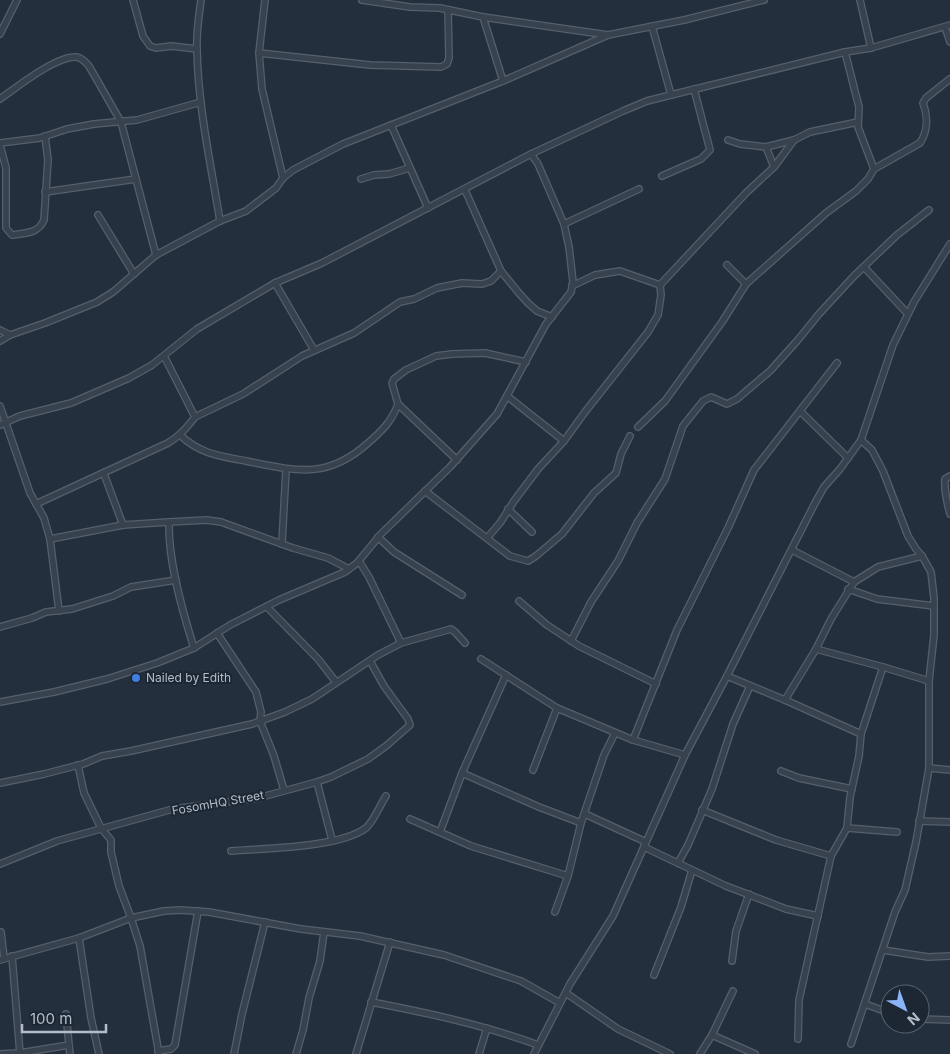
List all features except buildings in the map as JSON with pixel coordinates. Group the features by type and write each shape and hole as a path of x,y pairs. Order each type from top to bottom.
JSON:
{"street":[{"path":"0,34 17,0"},
{"path":"133,0 142,36 150,46 156,48 171,46 196,48"},
{"path":"201,0 196,48 201,102 220,221"},
{"path":"266,0 259,53 262,88 283,178"},
{"path":"362,0 410,7 440,8 484,17 608,35"},
{"path":"440,8 442,0"},
{"path":"0,341 10,335 97,302 113,292 156,255 220,221 246,211 276,188 283,178 293,170 343,144 503,81 608,35 737,8 764,0"},
{"path":"860,0 871,48"},
{"path":"259,53 370,66 441,66 447,64 449,58 448,10"},
{"path":"484,17 503,81"},
{"path":"652,26 671,94"},
{"path":"3,423 46,408 71,403 129,378 164,356 197,329 275,283 322,263 531,154 647,101 845,52 871,48 947,26 950,42"},
{"path":"845,52 859,107 858,122 861,138 874,169"},
{"path":"0,100 43,69 67,58 77,57 83,59 89,66 121,122 156,255"},
{"path":"638,427 665,401 722,322 746,284 826,212 856,191 868,179 874,169 920,143 927,114 923,104 926,98 950,79"},
{"path":"662,176 701,159 710,150 694,89"},
{"path":"46,136 48,160 44,220 35,231 12,235 5,225 6,168 0,144 46,136 94,124 137,120 201,102"},
{"path":"728,140 740,144 766,147 794,140 810,132 858,122"},
{"path":"391,125 428,208"},
{"path":"488,538 538,469 564,441 648,332 658,315 661,295 660,286 746,193 774,167 794,140"},
{"path":"766,147 774,167"},
{"path":"0,702 54,692 107,679 157,663 194,648 230,625 349,569 359,561 378,537 457,460 497,414 539,336 571,292 569,247 564,224 538,164 531,154"},
{"path":"361,179 410,168"},
{"path":"45,192 136,179"},
{"path":"564,224 639,189"},
{"path":"465,190 502,271 528,303 538,311 552,317"},
{"path":"571,641 591,602 618,561 637,523 665,479 680,433 695,410 703,401 712,397 724,404 737,399 783,358 819,314 864,267 912,222 929,210"},
{"path":"98,215 134,274"},
{"path":"534,1054 560,1003 613,916 684,755 727,676 824,487 861,440 893,345 907,314 940,257 950,244"},
{"path":"727,265 746,284"},
{"path":"864,267 907,314"},
{"path":"36,504 168,443 180,435 195,417 243,394 314,350 354,333 400,302 414,299 437,288 462,283 482,284 491,281 502,271"},
{"path":"572,286 595,275 620,271 660,286"},
{"path":"275,283 314,350"},
{"path":"0,330 10,335"},
{"path":"457,460 398,404 393,386 394,379 406,370 436,356 485,354 526,362"},
{"path":"164,356 195,417"},
{"path":"633,740 677,630 728,528 754,470 837,363"},
{"path":"508,396 564,441"},
{"path":"180,435 190,445 199,450 222,457 286,469 320,470 348,459 382,431 390,422 398,404"},
{"path":"0,406 3,423 30,493 44,518 50,539 59,611"},
{"path":"800,411 848,458"},
{"path":"425,491 510,556 528,561 562,534 594,493 616,473 621,454 630,436"},
{"path":"851,1044 895,912 905,890 916,842 929,768 929,681 934,635 931,572 908,536 883,470 872,450 861,440"},
{"path":"282,544 286,469"},
{"path":"104,474 123,525"},
{"path":"950,476 945,479 950,514"},
{"path":"508,509 532,532"},
{"path":"50,539 123,525 215,520 328,558 349,569"},
{"path":"169,522 168,537 176,580 194,648"},
{"path":"378,537 394,552 462,596"},
{"path":"792,550 854,582"},
{"path":"785,700 816,650 830,619 854,582 878,567 922,556"},
{"path":"359,561 369,577 401,642"},
{"path":"0,627 46,612 72,609 102,600 131,587 176,580"},
{"path":"848,589 877,599 934,606"},
{"path":"519,601 547,625 594,655 656,684"},
{"path":"267,607 318,659 336,682"},
{"path":"0,783 78,765 118,752 203,735 260,721 301,705 401,642 451,629 465,643"},
{"path":"217,633 256,692 261,712 260,721 274,756 284,790"},
{"path":"816,650 929,681"},
{"path":"481,659 557,708 633,740 684,755"},
{"name":"FosomHQ Street","path":"0,864 42,846 173,809 258,798 317,782 368,759 410,725 370,661"},
{"path":"798,1039 799,1000 831,856 847,828 861,734 883,667"},
{"path":"440,832 462,773 506,675"},
{"path":"727,676 861,734"},
{"path":"678,864 718,774 733,724 750,686"},
{"path":"533,770 557,708"},
{"path":"555,912 568,876 584,814 604,755 615,733"},
{"path":"78,765 84,793 101,828 111,840 119,886 140,946 159,1052 171,1049 175,1045 198,911"},
{"path":"929,768 950,770"},
{"path":"781,771 799,778 852,789"},
{"path":"462,773 539,807 581,823"},
{"path":"317,782 332,840"},
{"path":"231,852 311,845 352,836 368,827 386,796"},
{"path":"702,810 776,840 831,856"},
{"path":"584,814 645,844 678,864 786,909 818,916"},
{"path":"410,819 471,846 568,876"},
{"path":"919,821 950,822"},
{"path":"847,828 897,832"},
{"path":"654,975 681,907 692,870"},
{"path":"732,961 736,931 749,894"},
{"path":"1,932 2,959 79,938 131,918 164,911 198,911 301,929 360,936 444,955 520,980 560,1003"},
{"path":"234,1054 265,922"},
{"path":"296,1054 320,961 324,932"},
{"path":"79,938 91,1018 99,1054"},
{"path":"356,1054 390,942"},
{"path":"883,950 928,957 950,956"},
{"path":"12,956 20,1053"},
{"path":"700,1054 712,1035 733,991"},
{"path":"566,993 618,1029 670,1054"},
{"path":"371,1002 447,1017 538,1045"},
{"path":"865,1004 880,1009"},
{"path":"66,1014 70,1054"},
{"path":"930,1019 950,1020"},
{"path":"479,1054 487,1028"},
{"path":"712,1035 755,1054"},
{"path":"0,1054 20,1053 69,1045"}],"place":[{"name":"Nailed by Edith","path":"136,678"}]}
